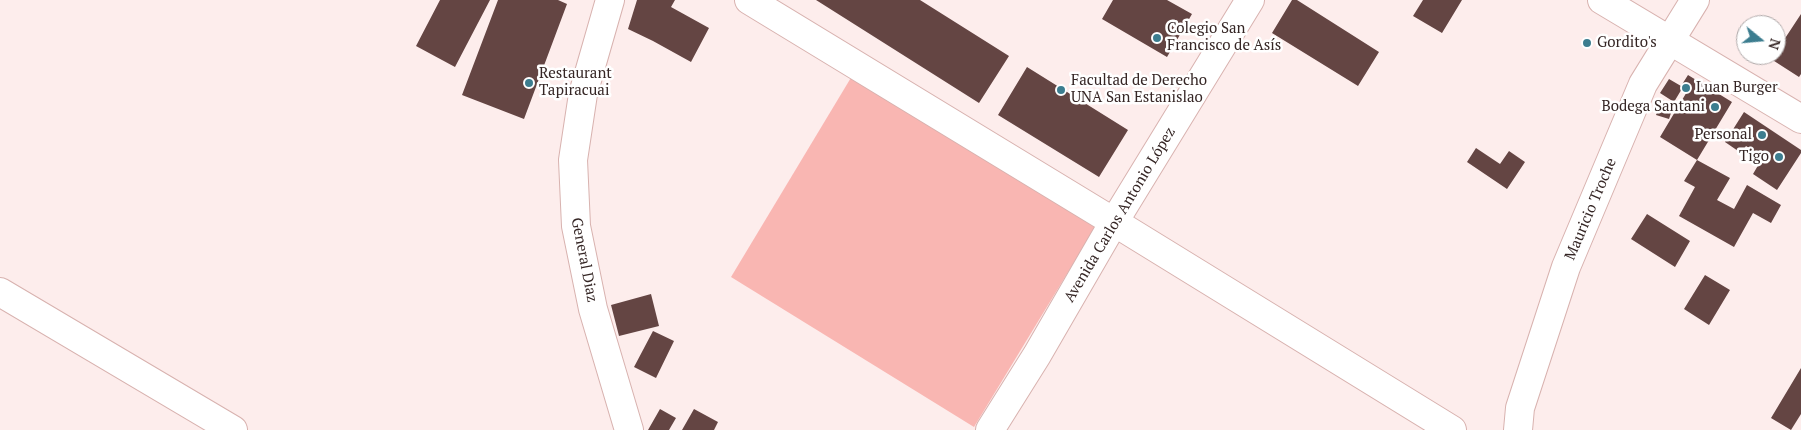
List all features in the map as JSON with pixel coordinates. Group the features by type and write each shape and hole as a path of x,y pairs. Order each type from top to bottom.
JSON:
{"street":[{"name":"General Diaz","path":"610,0 583,94 574,160 576,226 593,309 629,430"},
{"path":"749,0 1452,430"},
{"name":"Avenida Carlos Antonio López","path":"990,430 1037,355 1114,222 1250,0"},
{"path":"1602,0 1801,119"},
{"name":"Mauricio Troche","path":"1518,430 1520,408 1566,267 1643,84 1695,0"},
{"path":"0,292 233,430"}],"shaded area":[{"path":"852,76 1096,226 974,427 731,277"}],"building":[{"path":"440,0 490,0 455,67 416,46"},
{"path":"498,0 558,0 567,4 524,119 462,95"},
{"path":"637,0 675,0 671,7 709,28 691,62 628,29"},
{"path":"816,0 920,0 1009,56 979,103"},
{"path":"1113,0 1167,0 1192,14 1167,57 1102,19"},
{"path":"1292,0 1297,0 1379,52 1358,86 1272,33"},
{"path":"1423,0 1462,0 1442,33 1413,16"},
{"path":"1801,14 1801,74 1799,77 1780,65 1786,65 1786,37"},
{"path":"1027,67 1128,130 1099,177 998,115"},
{"path":"1688,75 1732,102 1697,160 1660,137 1688,90 1683,87 1674,102 1660,93 1669,79 1681,86"},
{"path":"1661,100 1674,104 1669,119 1656,115"},
{"path":"1744,112 1801,150 1801,153 1777,190 1753,174 1763,157 1746,146 1741,153 1725,142"},
{"path":"1476,148 1500,164 1509,151 1525,162 1507,189 1467,162"},
{"path":"1697,160 1730,178 1717,200 1734,209 1747,185 1781,205 1771,223 1753,213 1734,247 1679,216 1695,187 1684,181"},
{"path":"1647,214 1690,241 1675,267 1631,239"},
{"path":"1705,275 1730,290 1709,325 1684,309"},
{"path":"651,294 659,326 619,336 611,305"},
{"path":"653,331 674,341 656,378 634,367"},
{"path":"1801,368 1801,414 1791,430 1771,418"},
{"path":"660,409 676,418 669,430 648,430"},
{"path":"694,409 718,422 714,430 682,430"}],"place":[{"name":"Colegio San Francisco de Asís","path":"1157,38"},
{"name":"Gordito's","path":"1587,43"},
{"name":"Restaurant Tapiracuai","path":"529,83"},
{"name":"Luan Burger","path":"1686,88"},
{"name":"Facultad de Derecho UNA San Estanislao","path":"1061,90"},
{"name":"Bodega Santani","path":"1715,107"},
{"name":"Personal","path":"1762,135"},
{"name":"Tigo","path":"1779,157"}]}
